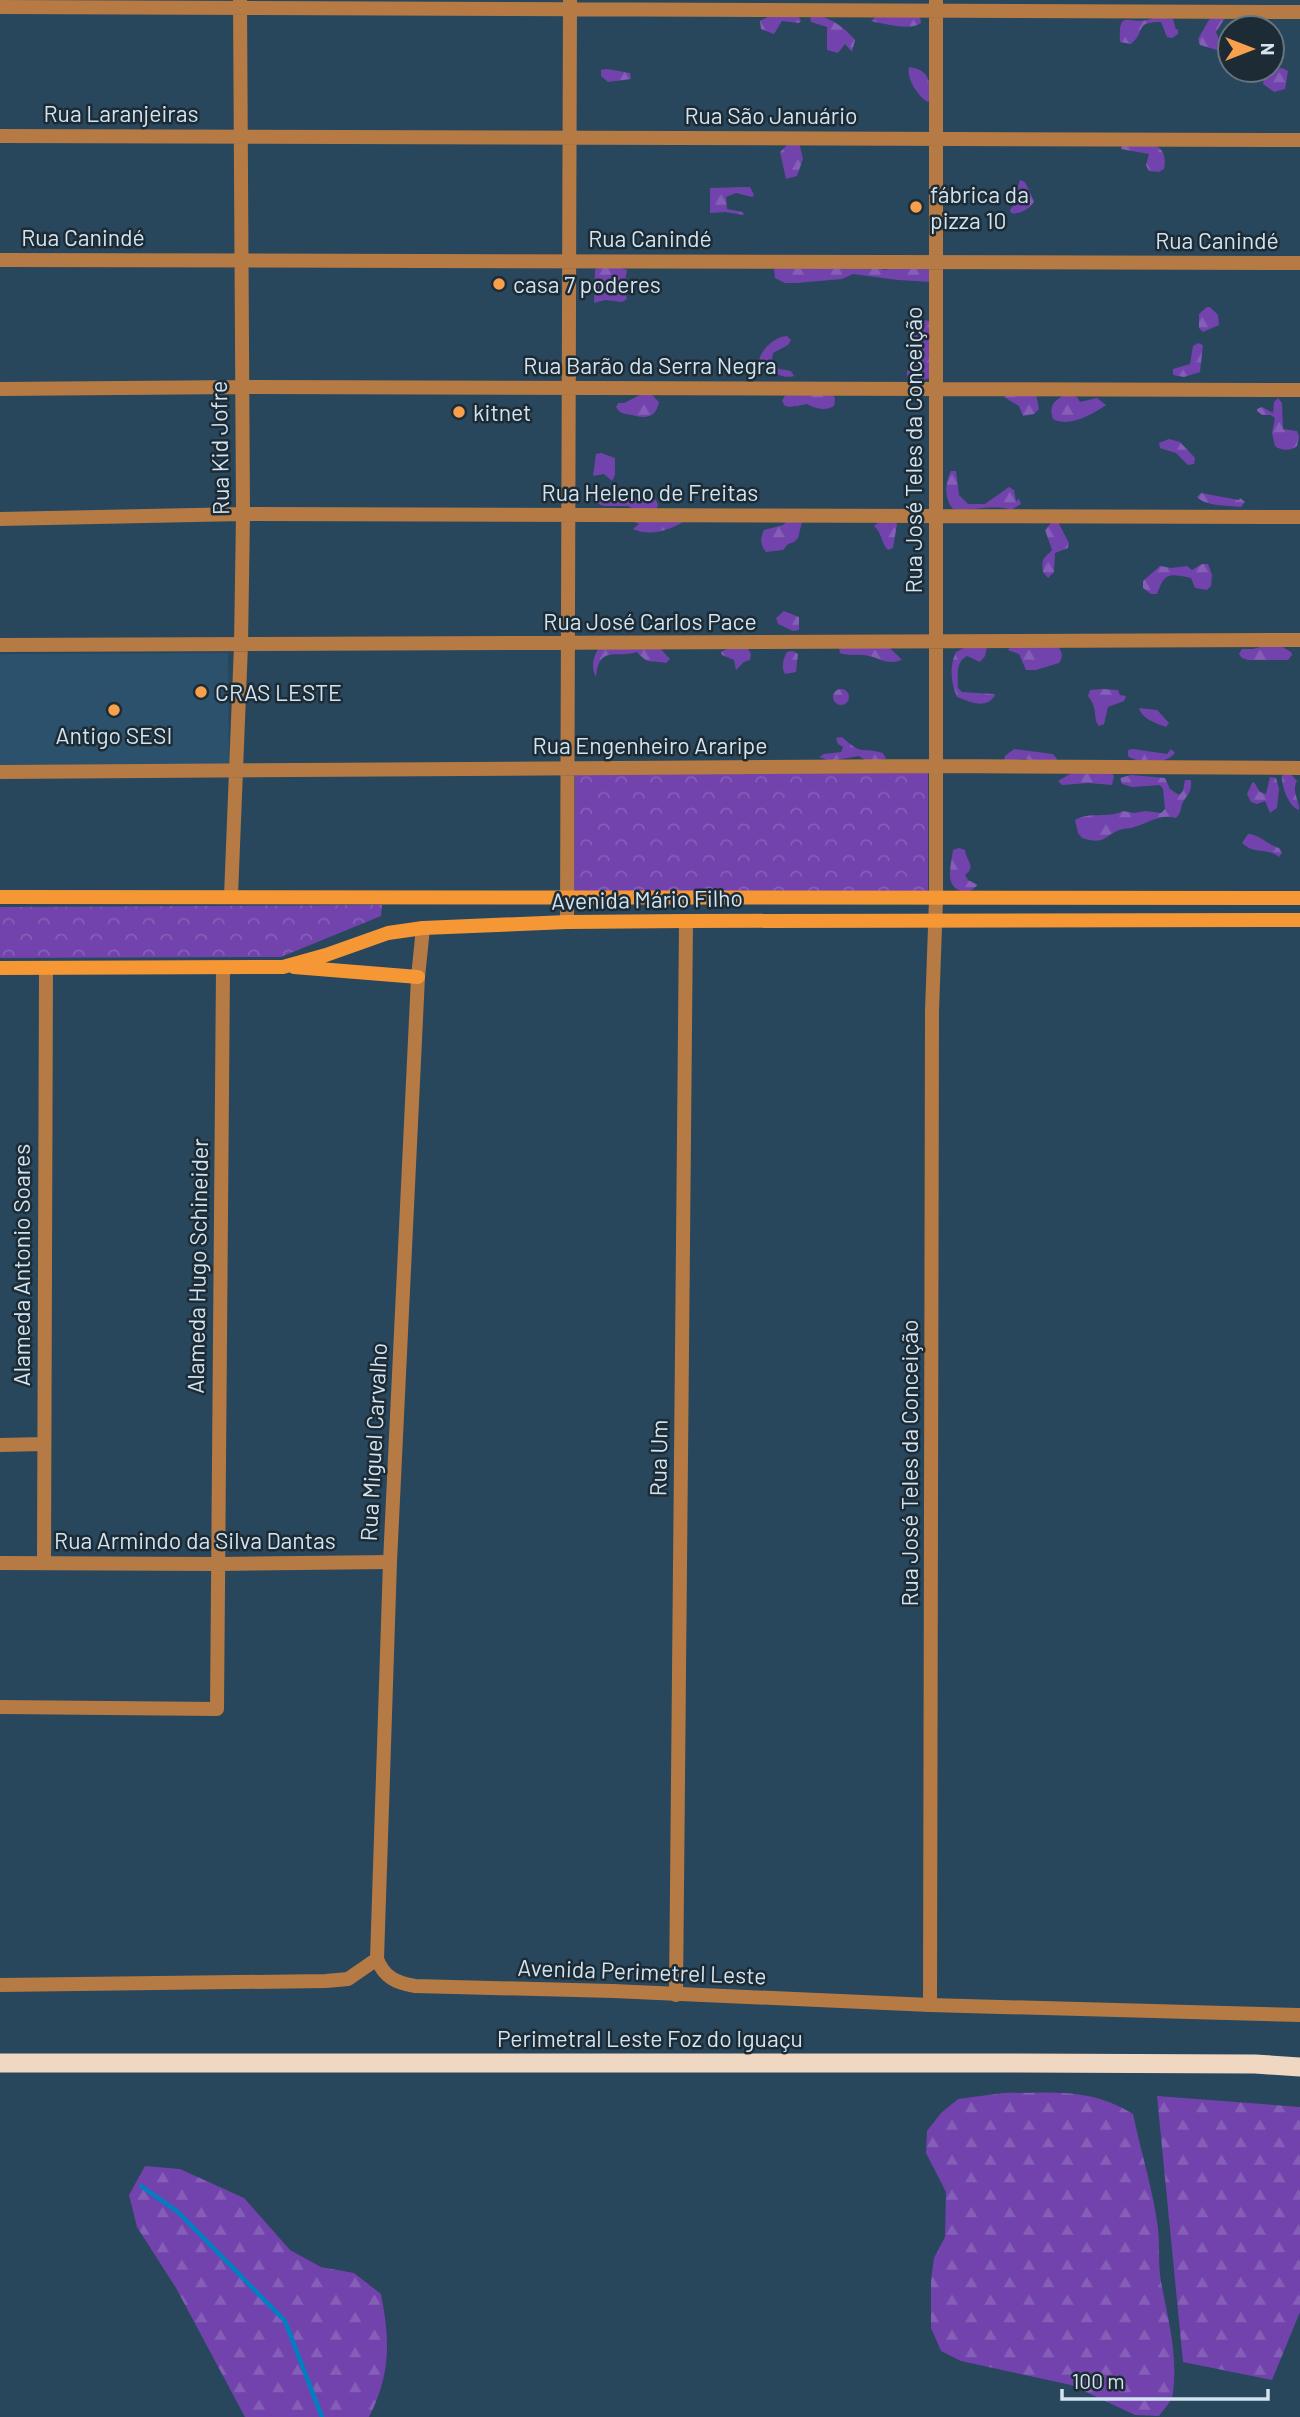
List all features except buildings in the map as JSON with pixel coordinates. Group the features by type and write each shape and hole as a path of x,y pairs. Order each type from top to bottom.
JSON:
{"highway":[{"name":"Perimetral Leste Foz do Iguaçu","path":"0,2063 1016,2063 1255,2064 1300,2067"}],"main road":[{"name":"Avenida Mário Filho","path":"0,897 1300,898"},
{"name":"Avenida Mário Filho","path":"0,968 282,967 388,933 423,928 567,922 1300,920"},
{"path":"282,967 418,977"}],"street":[{"path":"0,7 240,4 936,6 1300,12"},
{"name":"Rua Kid Jofre","path":"231,896 241,645 243,514 240,4"},
{"path":"567,922 570,5"},
{"name":"Rua José Teles da Conceição","path":"930,2005 932,1025 936,920 936,6"},
{"name":"Rua Laranjeiras","path":"0,136 241,136"},
{"name":"Rua São Januário","path":"241,136 1300,140"},
{"name":"Rua Canindé","path":"0,260 1300,263"},
{"name":"Rua Barão da Serra Negra","path":"0,389 241,387 1300,390"},
{"name":"Rua Heleno de Freitas","path":"0,519 243,514 1300,517"},
{"name":"Rua José Carlos Pace","path":"0,645 1300,640"},
{"name":"Rua Engenheiro Araripe","path":"0,772 936,766 1300,768"},
{"name":"Rua Um","path":"676,1996 686,921"},
{"name":"Rua Miguel Carvalho","path":"377,1959 390,1562 418,977 423,928"},
{"name":"Alameda Hugo Schineider","path":"0,1707 217,1709 223,968"},
{"name":"Alameda Antonio Soares","path":"44,1563 46,969"},
{"path":"0,1445 43,1444"},
{"name":"Rua Armindo da Silva Dantas","path":"0,1563 390,1562"},
{"path":"0,1985 326,1981 348,1979 377,1959"},
{"name":"Avenida Perimetrel Leste","path":"377,1959 381,1970 391,1980 415,1986 613,1991 676,1996 930,2005 1300,2015"}],"shaded area":[{"name":"Antigo SESI","path":"228,653 229,766 0,766 0,654"}],"green space":[{"path":"775,13 799,17 801,21 782,21 774,34 761,29 760,21"},
{"path":"1163,14 1173,19 1176,30 1178,29 1178,34 1172,38 1167,37 1161,22 1152,22 1143,26 1131,44 1120,42 1123,21 1147,20"},
{"path":"816,15 833,21 851,35 855,40 852,52 845,44 838,53 827,50 827,27 811,22 810,16"},
{"path":"875,17 920,17 921,23 898,26 871,21"},
{"path":"1210,18 1216,18 1216,50 1200,45 1198,39"},
{"path":"909,67 925,74 929,82 928,102 914,87 909,76"},
{"path":"601,70 630,73 631,79 608,82 601,76"},
{"path":"1263,84 1286,84 1285,89 1274,92"},
{"path":"799,142 803,159 797,176 786,179 780,152 789,143"},
{"path":"1122,143 1146,143 1159,148 1165,159 1164,169 1159,172 1149,171 1146,165 1149,154 1121,149"},
{"path":"1020,180 1025,182 1034,201 1024,211 1011,213 1010,210 1020,196 1017,189"},
{"path":"750,187 754,195 752,197 736,193 726,197 727,209 743,212 744,215 710,213 710,188"},
{"path":"907,263 930,266 931,282 853,274 842,279 785,283 775,278 774,268 864,264 885,270"},
{"path":"610,265 627,270 624,287 627,299 622,302 605,300 594,303 595,270 599,266"},
{"path":"1207,307 1218,315 1219,325 1203,332 1199,328 1199,314"},
{"path":"924,320 930,321 930,378 919,381 907,378 907,371 917,365 914,335 918,325"},
{"path":"787,336 791,340 788,345 773,353 772,359 779,369 791,371 794,376 789,377 775,373 759,360 769,344"},
{"path":"1198,343 1203,345 1200,372 1184,377 1173,375 1173,369 1190,364 1193,346"},
{"path":"787,392 832,394 835,398 834,406 824,409 807,404 785,406 782,401"},
{"path":"1014,392 1036,393 1039,409 1034,414 1023,416 1019,406 1004,397"},
{"path":"644,393 650,393 659,402 649,416 622,413 616,407 618,403 624,403"},
{"path":"1066,394 1077,397 1080,402 1097,398 1106,405 1073,421 1053,419 1051,410 1054,404"},
{"path":"1278,398 1282,403 1283,429 1297,431 1299,437 1297,446 1289,450 1275,446 1272,433 1275,418 1257,411 1262,407 1273,413 1274,402"},
{"path":"1169,439 1180,442 1195,458 1194,464 1188,465 1176,453 1160,448 1159,443"},
{"path":"596,454 615,458 615,475 612,481 604,474 593,476"},
{"path":"951,471 956,471 959,495 968,504 985,504 1009,487 1014,490 1016,501 1019,499 1021,504 1011,510 997,507 953,509 946,490"},
{"path":"605,492 656,500 658,505 656,510 645,515 628,506 604,506 593,502 595,497"},
{"path":"1201,493 1239,500 1240,498 1245,502 1241,507 1212,504 1197,497"},
{"path":"883,519 894,519 897,524 893,548 888,550 874,526"},
{"path":"686,520 660,531 633,529 639,524 635,522"},
{"path":"787,521 802,522 798,538 783,550 766,552 761,541 764,530 783,525"},
{"path":"1052,522 1058,522 1069,543 1068,548 1055,553 1054,572 1048,578 1043,572 1042,564 1052,550 1045,530"},
{"path":"1202,564 1208,564 1212,575 1211,586 1207,590 1195,588 1191,578 1177,575 1165,578 1157,594 1151,594 1143,588 1143,581 1160,566 1187,566 1192,570"},
{"path":"784,611 799,617 799,630 793,631 778,624 776,618"},
{"path":"1012,645 1057,645 1062,658 1059,663 1026,670 1019,654 1008,650"},
{"path":"600,646 659,647 670,659 666,663 650,661 637,652 605,656 598,667 596,677 594,661"},
{"path":"1281,646 1292,655 1288,660 1248,660 1239,654 1242,649"},
{"path":"731,647 747,647 751,654 750,660 736,670 734,660 721,652"},
{"path":"987,647 980,662 967,656 963,659 958,670 958,688 962,692 993,694 995,695 992,700 983,704 957,697 952,675 956,652 964,648"},
{"path":"839,648 890,648 902,660 891,662 869,656 843,654"},
{"path":"787,652 798,654 796,672 785,674 784,657"},
{"path":"838,689 844,689 849,697 847,703 838,705 833,700 833,694"},
{"path":"1090,690 1118,690 1120,695 1126,696 1124,701 1108,707 1104,724 1099,726 1088,696"},
{"path":"1139,708 1157,710 1169,723 1166,727 1146,718"},
{"path":"842,737 858,749 883,753 886,759 868,762 859,756 830,761 819,757 841,752 843,747 838,744 836,738"},
{"path":"1014,749 1053,754 1057,759 1054,764 1025,759 1004,761 1005,756"},
{"path":"1171,749 1175,753 1159,762 1146,762 1128,756 1128,750 1167,754"},
{"path":"928,769 928,896 574,893 575,771"},
{"path":"1110,772 1114,776 1112,785 1062,785 1058,781 1070,774"},
{"path":"1289,772 1297,781 1295,789 1299,810 1289,801 1283,785 1282,775"},
{"path":"1131,775 1165,778 1170,789 1179,795 1183,791 1185,780 1191,780 1190,790 1178,816 1154,819 1117,831 1101,840 1082,838 1075,820 1081,817 1111,815 1123,811 1161,813 1165,809 1163,789 1160,785 1132,787 1122,784 1120,778"},
{"path":"1270,777 1276,778 1279,789 1277,808 1270,813 1265,801 1257,804 1251,802 1247,794 1254,782 1260,792 1266,794"},
{"path":"1248,834 1279,848 1282,853 1279,857 1247,847 1242,843"},
{"path":"953,850 965,850 971,866 965,875 968,880 978,885 969,892 960,891 950,877"},
{"path":"382,905 381,916 281,957 0,958 0,907"},
{"path":"1003,2093 1086,2095 1117,2105 1133,2114 1156,2214 1160,2275 1173,2351 1173,2393 1159,2416 1135,2415 1071,2385 961,2361 941,2351 931,2328 931,2280 934,2258 945,2237 946,2192 926,2153 927,2131 941,2113 958,2099"},
{"path":"1157,2096 1300,2107 1300,2312 1272,2380 1183,2362"},
{"path":"145,2166 180,2169 244,2198 290,2250 321,2267 354,2273 381,2294 387,2357 381,2386 369,2417 245,2417 176,2288 137,2227 129,2195"}],"waterway":[{"path":"141,2186 178,2212 285,2321 322,2417"}],"place":[{"name":"fábrica da pizza 10","path":"916,207"},
{"name":"casa 7 poderes","path":"499,284"},
{"name":"kitnet","path":"459,412"},
{"name":"CRAS LESTE","path":"201,692"},
{"name":"Antigo SESI","path":"114,710"}]}
